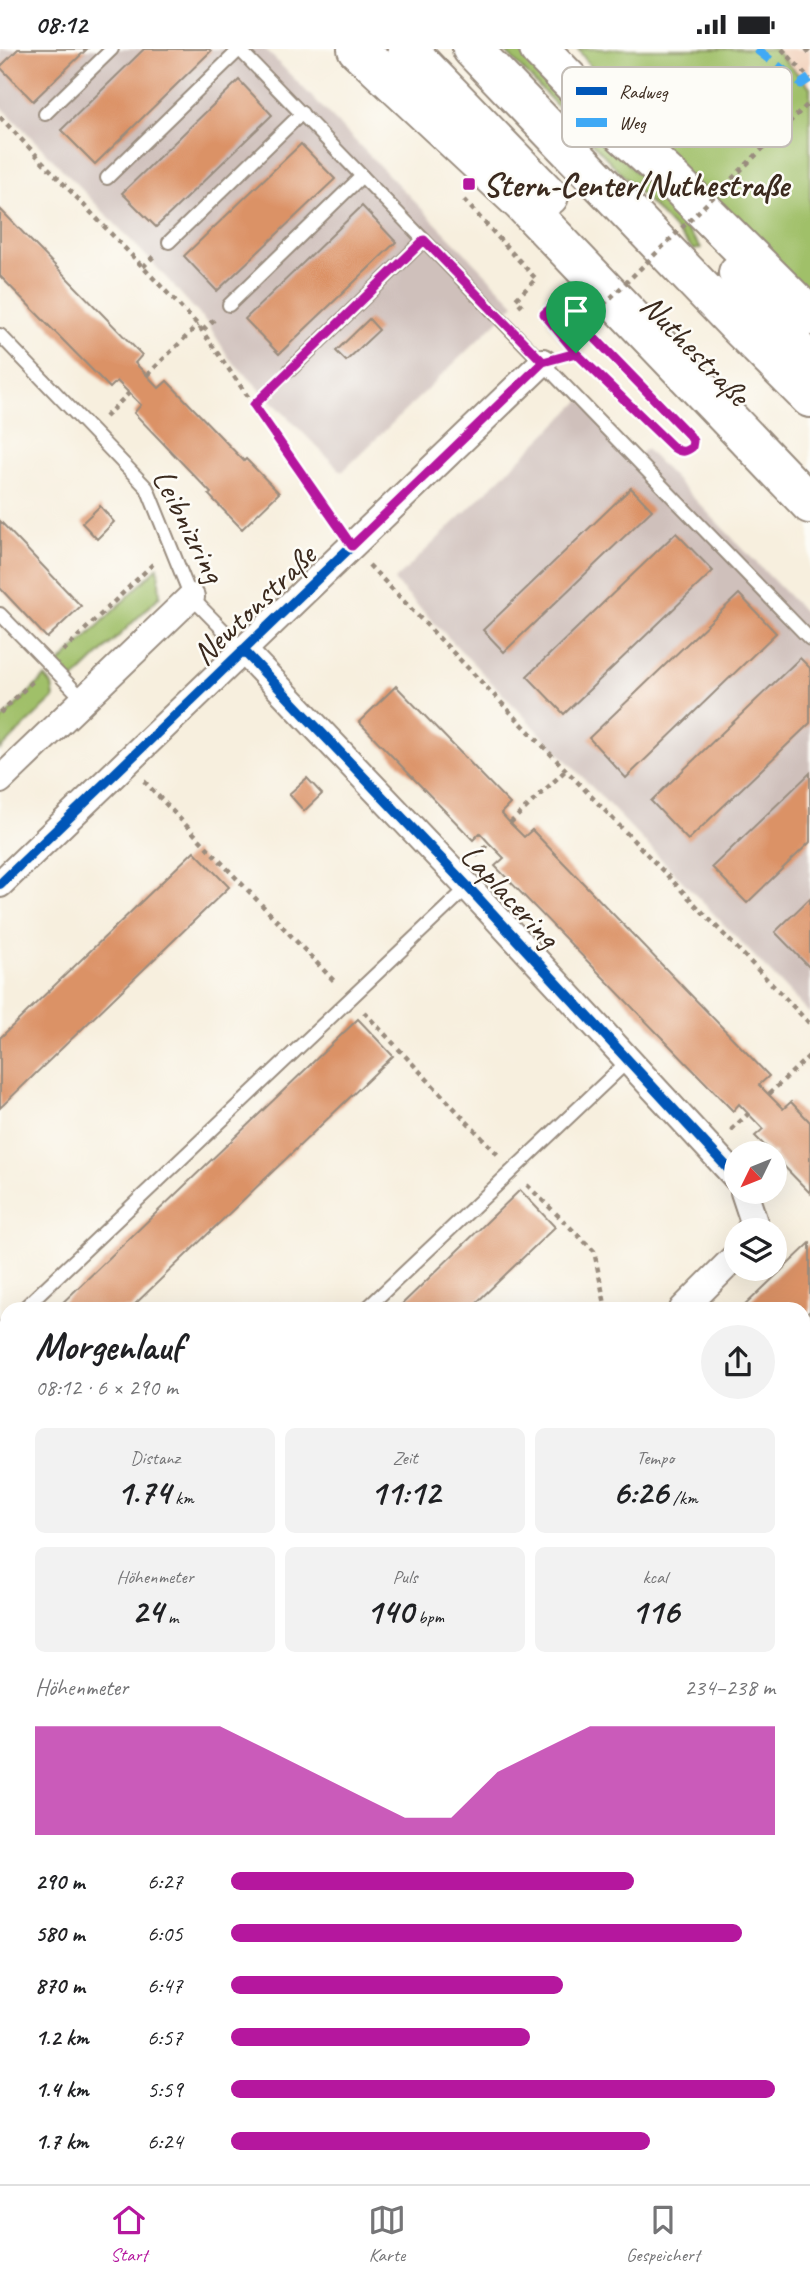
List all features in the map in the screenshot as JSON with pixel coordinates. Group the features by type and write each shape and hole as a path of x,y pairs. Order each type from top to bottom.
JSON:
{"highway":[{"path":"356,49 522,204 810,503"},
{"name":"Nuthestraße","path":"407,49 810,468"},
{"name":"Nuthestraße","path":"472,49 562,143"},
{"path":"539,49 562,73"},
{"name":"Nuthestraße","path":"566,147 810,398"},
{"path":"632,147 711,239 799,352 810,385"},
{"path":"637,147 810,316"}],"street":[{"name":"Newtonstraße","path":"0,884 352,546 554,357"},
{"name":"Newtonstraße","path":"0,780 191,597"},
{"name":"Laplacering","path":"243,650 468,887 724,1164"},
{"path":"690,1302 724,1268"}],"lane":[{"path":"45,114 113,49"},
{"path":"107,178 239,49 424,240 554,357 810,639"},
{"path":"169,242 302,113"},
{"path":"229,305 362,176"},
{"path":"290,370 424,240"},
{"name":"Leibnizring","path":"0,335 147,488 191,597 243,650"},
{"path":"0,614 84,700"},
{"path":"30,1302 468,887"},
{"path":"373,1302 628,1061"}],"path":[{"path":"782,49 810,78"},
{"path":"806,49 810,53"},
{"path":"792,120 810,102"},
{"path":"0,117 198,325 352,546 810,1024"},
{"path":"582,326 764,147"},
{"path":"465,191 461,197 536,279 516,299 524,308"},
{"path":"559,301 690,436 692,447 680,452 674,448 576,353 544,314 559,301"},
{"path":"147,375 198,325"},
{"path":"554,357 576,353"},
{"path":"554,357 576,353"},
{"path":"254,405 290,370"},
{"path":"92,430 129,393"},
{"path":"0,713 172,545"},
{"path":"126,763 513,1171 594,1251 605,1302"},
{"path":"510,823 566,770"},
{"path":"769,1094 810,1055"},
{"path":"725,1135 748,1114"}],"shaded area":[{"path":"0,49 265,49 515,304 342,472 229,358 208,324 152,262 0,105"},
{"path":"736,49 810,49 810,109 792,94 792,67 758,67"},
{"path":"581,400 636,457 646,449 810,618 810,1014 394,581"}],"green space":[{"path":"503,49 519,49 562,94 562,111"},
{"path":"578,49 774,49 791,67 591,67"},
{"path":"792,68 810,87 810,304 659,147 792,147"},
{"path":"596,147 612,147 671,209 701,248 694,250"},
{"path":"158,567 160,596 73,680 58,665"},
{"path":"45,677 52,685 54,698 0,750 0,721"}],"building":[{"path":"18,49 87,49 33,101 0,67"},
{"path":"144,49 211,51 95,164 61,130"},
{"path":"239,80 272,115 156,227 122,193"},
{"path":"301,144 335,179 217,291 184,256"},
{"path":"362,206 396,242 279,354 245,319"},
{"path":"0,209 142,355 135,363 159,388 167,381 244,461 246,459 279,493 242,529 134,413 141,405 117,381 110,388 0,276"},
{"path":"369,319 379,330 346,361 336,351"},
{"path":"631,488 652,510 504,652 483,630"},
{"path":"100,506 114,522 97,539 82,523"},
{"path":"0,521 81,606 47,638 0,588"},
{"path":"676,533 713,571 564,714 527,676"},
{"path":"739,594 776,633 626,778 589,738"},
{"path":"800,658 810,668 810,723 688,840 651,801"},
{"path":"396,686 510,804 501,813 510,823 524,837 532,830 769,1076 759,1085 783,1109 791,1102 810,1122 810,1193 788,1170 788,1141 760,1141 755,1136 763,1129 739,1104 733,1111 495,866 504,858 480,833 473,840 359,722"},
{"path":"810,773 810,842 747,903 712,867"},
{"path":"307,778 322,794 304,811 289,794"},
{"path":"194,851 229,887 0,1108 0,1038"},
{"path":"810,898 810,968 775,932"},
{"path":"358,1019 393,1056 137,1302 63,1302"},
{"path":"520,1190 555,1227 477,1302 404,1302"},
{"path":"810,1243 810,1302 748,1302 770,1281 787,1281 787,1265"}],"marked path":[{"path":"756,49 779,67"},
{"path":"792,77 801,84 810,78"}],"cycle path":[{"path":"0,884 543,362"},
{"path":"243,650 468,887 724,1164"}],"place":[{"name":"Stern-Center/Nuthestraße","path":"469,184"}],"route":[{"path":"576,353 543,362 352,546 254,405 424,240 543,362 576,353 674,448 680,452 692,447 690,436 559,301 544,314 576,353"}]}
